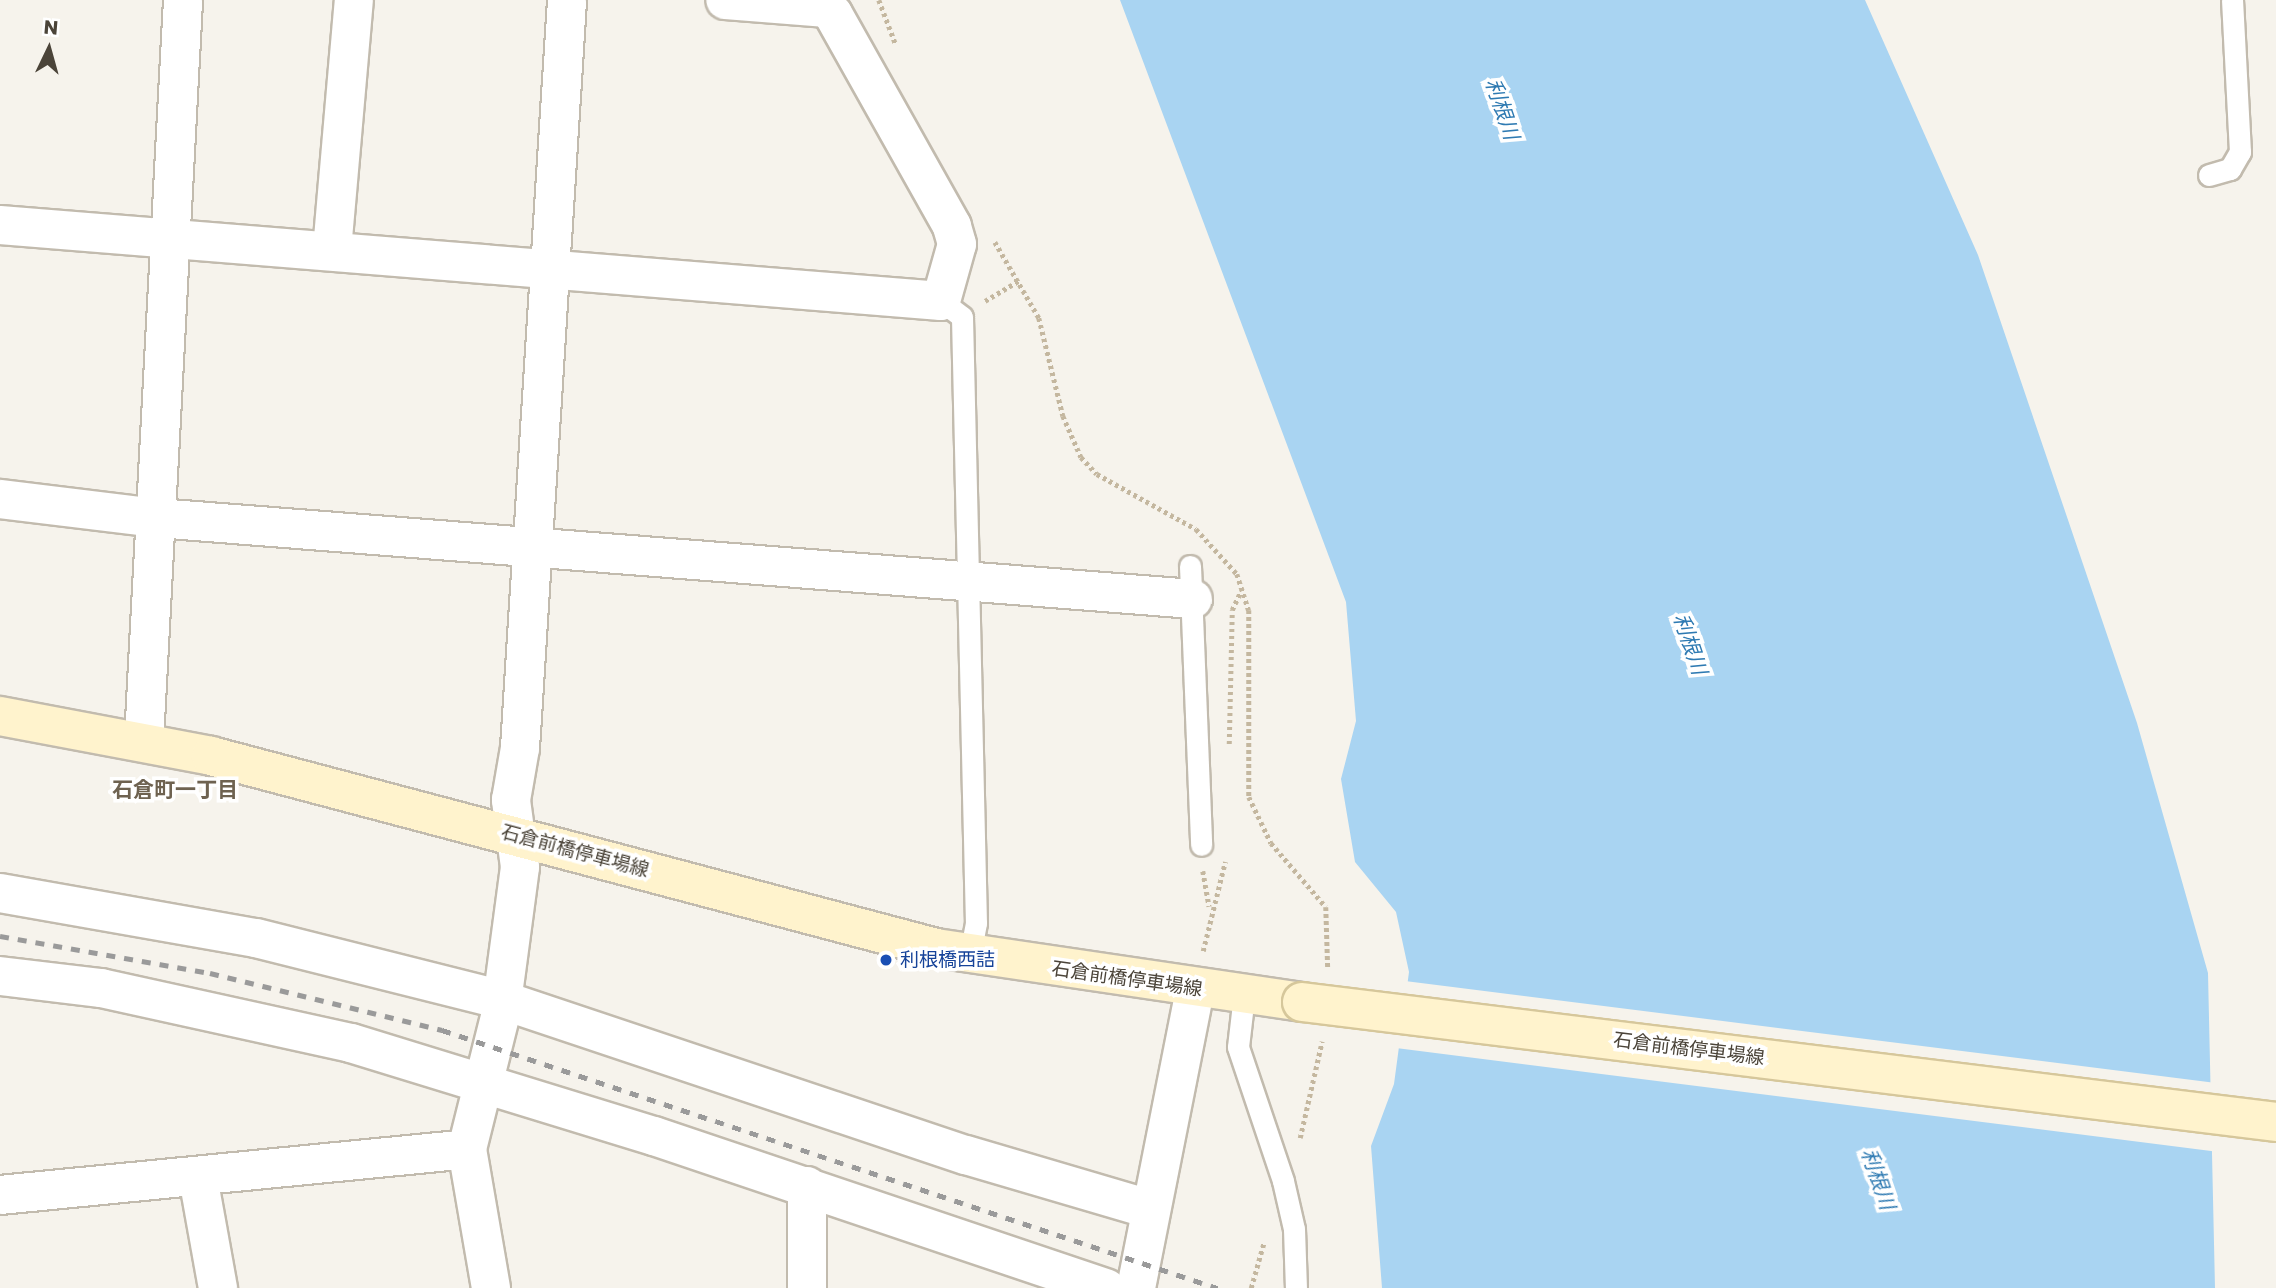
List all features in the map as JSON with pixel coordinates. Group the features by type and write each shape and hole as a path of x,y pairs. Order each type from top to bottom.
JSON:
{"main road":[{"name":"石倉前橋停車場線","path":"0,716 144,740 970,955 1195,989 2276,1122"}],"street":[{"path":"144,740 183,0"},
{"path":"332,250 354,0"},
{"path":"491,1288 467,1149 502,1000 520,867 511,800 520,748 528,547 566,0"},
{"path":"0,225 332,250 959,304 957,244 952,226 833,14 827,8 725,0"},
{"path":"0,499 157,518 967,583 1192,582"},
{"path":"0,892 256,938 502,1000 966,1155 1149,1209"},
{"path":"0,976 190,1006 483,1082 807,1186 1106,1288"},
{"path":"1136,1288 1149,1209 1195,989"},
{"path":"0,1195 467,1149"},
{"path":"198,1177 218,1288"},
{"path":"807,1186 807,1288"}],"lane":[{"path":"2209,175 2230,169 2240,152 2232,0"},
{"path":"959,304 962,317 976,923 970,955"},
{"path":"1192,582 1201,845"},
{"path":"1244,995 1238,1047 1283,1181 1294,1229 1296,1288"}],"path":[{"path":"959,304 1018,281"},
{"path":"1251,1288 1268,1233"}],"water":[{"name":"利根川","path":"1120,0 1865,0 1978,255 2137,723 2208,973 2215,1288 1382,1288 1371,1146 1394,1084 1409,972 1396,912 1355,862 1341,779 1356,721 1346,602"}],"pier":[{"path":"1405,981 2216,1083 2219,1152 1396,1048"}],"railway":[{"path":"0,936 210,973 442,1030 1217,1288"}],"place":[{"name":"利根橋西詰","path":"886,960"}],"district":[{"name":"石倉町一丁目","path":"175,790"}]}
